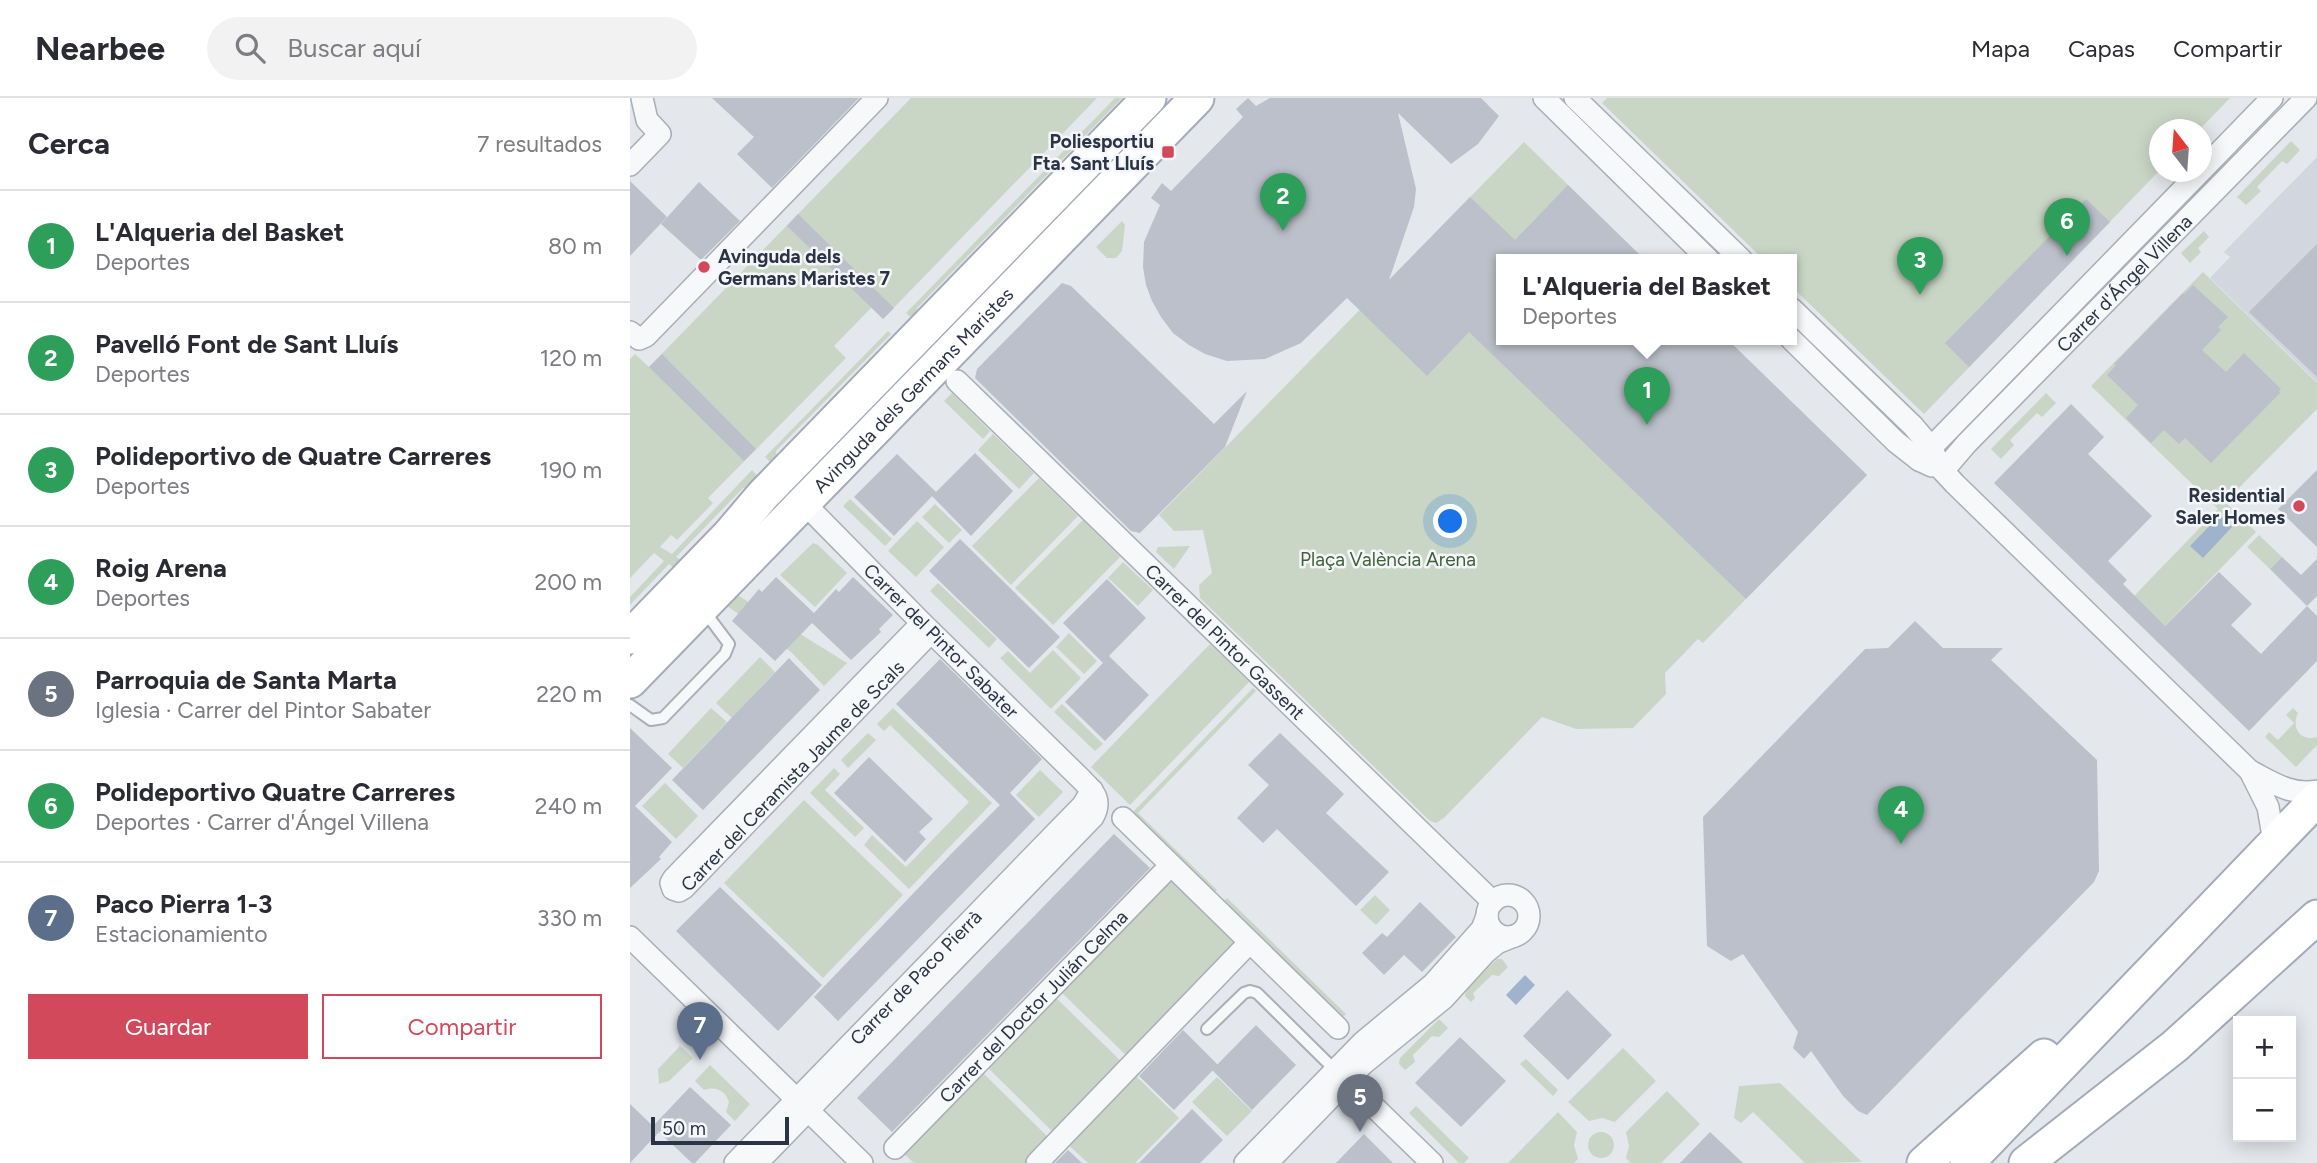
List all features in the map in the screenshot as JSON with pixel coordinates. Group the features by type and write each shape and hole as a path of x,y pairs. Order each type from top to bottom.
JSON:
{"main road":[{"name":"Avinguda dels Germans Maristes","path":"630,637 729,535 763,495 1149,98"},
{"name":"Avinguda dels Germans Maristes","path":"630,681 1196,99"},
{"path":"763,495 760,512 765,520 774,523 782,521 798,508"},
{"path":"1967,1163 2317,799"},
{"path":"2026,1163 2175,1045 2317,918"},
{"path":"1924,1163 2064,1038 2123,1001"},
{"path":"2060,1163 2175,1045"}],"street":[{"path":"630,165 660,134 647,120 642,98"},
{"path":"635,335 646,336 877,98"},
{"path":"1575,98 1736,254"},
{"name":"Carrer d'Ángel Villena","path":"2212,160 2272,98"},
{"path":"2308,98 2317,104"},
{"name":"Carrer d'Ángel Villena","path":"1943,471 1966,443 2308,98"},
{"path":"1556,102 1703,254"},
{"name":"Carrer d'Ángel Villena","path":"1925,453 2190,182"},
{"path":"1797,314 1913,426 1925,453 2250,771 2285,789 2317,791"},
{"path":"1797,345 1896,442 1925,453"},
{"name":"Carrer del Pintor Gassent","path":"957,381 1490,909"},
{"name":"Carrer del Pintor Sabater","path":"798,508 927,628 1086,784"},
{"name":"Carrer del Ceramista Jaume de Scals","path":"927,628 684,888 679,891 673,889 671,883 674,878 927,628"},
{"path":"2250,771 2268,807 2274,842"},
{"name":"Carrer de Paco Pierrà","path":"735,1163 802,1105 1093,817 1098,803 1086,784"},
{"path":"1123,818 1338,1028"},
{"name":"Carrer del Doctor Julián Celma","path":"895,1148 1171,865"},
{"path":"1245,1163 1341,1075 1375,1053 1444,998 1486,952 1497,943 1524,930 1529,920 1528,908 1521,899 1510,895 1499,897 1490,909 1482,929 1433,984 1363,1042 1341,1075 1266,1163"},
{"path":"1490,909 1490,925 1496,933 1514,936"},
{"path":"630,937 862,1163"},
{"path":"1037,1163 1250,942"},
{"path":"1341,1075 1432,1163"},
{"name":"Carrer de Paco Pierrà","path":"757,1163 802,1105"}],"lane":[{"path":"630,705 651,720 663,718 725,654 729,644 708,613 712,597"},
{"path":"1207,1029 1244,993 1257,993 1341,1075"}],"shaded area":[{"path":"2317,157 2317,382 2210,278 2230,257 2224,252"}],"green space":[{"path":"911,98 1097,98 883,319 872,307 834,346 846,358 708,498 713,503 677,540 671,535 660,547 672,554 752,470 760,479 752,487 743,488 676,557 847,663 824,686 791,652 669,564 630,605 630,597 664,561 654,553 630,578 630,359 635,354 649,367"},
{"path":"1115,98 1122,98 917,308 917,317 914,320 906,313"},
{"path":"1607,98 2230,98 2210,119 2149,119 2149,181 1924,414 1797,292 1797,254 1758,254 1602,103"},
{"path":"2291,141 2300,150 2287,164 2282,161 2257,187 2261,191 2246,205 2237,197"},
{"name":"Plaça València Arena","path":"1524,142 1639,254 1496,254 1496,345 1733,345 1867,475 1703,643 1698,639 1665,673 1666,694 1633,728 1576,729 1542,717 1444,818 1436,823 1430,821 1200,598 1199,585 1212,573 1203,530 1174,531 1159,515"},
{"path":"1122,221 1125,225 1122,251 1116,258 1107,258 1096,247"},
{"path":"2204,231 2209,237 2198,248 2201,252 2190,263 2181,253"},
{"path":"2203,272 2317,383 2317,409 2225,502 2256,532 2154,637 2134,596 2218,509 2091,386"},
{"path":"888,331 891,334 776,451 777,461 773,465 765,457"},
{"path":"952,393 990,431 983,439 944,401"},
{"path":"2046,393 2056,403 2042,417 2037,413 2010,440 2014,445 2001,459 1991,449"},
{"path":"993,434 1034,473 1019,489 978,450"},
{"path":"1039,478 1078,516 1011,585 972,546"},
{"path":"850,499 892,539 885,546 843,506"},
{"path":"935,504 962,530 949,543 922,517"},
{"path":"1083,520 1120,557 1053,625 1015,588"},
{"path":"917,521 944,547 916,577 888,551"},
{"path":"2259,535 2282,557 2270,569 2247,547"},
{"path":"813,543 847,573 815,607 780,575"},
{"path":"1190,546 1174,569 1156,552 1158,547"},
{"path":"1123,562 1153,590 1138,606 1108,578"},
{"path":"938,583 997,639 989,648 930,591"},
{"path":"1069,633 1097,661 1084,674 1056,647"},
{"path":"1210,644 1249,682 1130,805 1091,767"},
{"path":"1053,650 1081,678 1051,709 1000,658 1008,651 1030,673"},
{"path":"760,657 775,672 732,718 716,703"},
{"path":"1253,688 1256,691 1138,813 1217,890 1212,894 1130,815"},
{"path":"1062,704 1103,744 1095,751 1054,712"},
{"path":"711,708 727,722 683,768 668,754"},
{"path":"893,708 992,803 909,889 864,845 872,835 906,867 969,802 890,725 884,731 877,724"},
{"path":"2293,708 2298,713 2298,733 2306,737 2317,737 2317,745 2296,767 2265,737 2269,732 2278,740 2294,723 2286,715"},
{"path":"868,733 876,740 848,768 841,760"},
{"path":"834,768 840,774 825,790 864,828 855,837 810,793"},
{"path":"1040,770 1063,792 1039,817 1016,795"},
{"path":"665,783 698,816 676,839 642,806"},
{"path":"804,800 903,895 823,978 724,883"},
{"path":"1167,874 1241,947 1132,1061 1057,988"},
{"path":"1375,895 1390,910 1376,925 1360,910"},
{"path":"1227,898 1346,1014 1340,1020 1221,904"},
{"path":"1497,959 1502,959 1508,967 1499,976 1492,975 1473,993 1475,998 1471,1002 1465,996 1466,990"},
{"path":"1052,994 1127,1067 1058,1137 984,1064"},
{"path":"1439,1019 1448,1028 1439,1037 1432,1036 1413,1055 1415,1062 1405,1070 1399,1064 1400,1058"},
{"path":"680,1046 693,1058 669,1081 659,1084 658,1069"},
{"path":"1623,1048 1656,1081 1615,1122 1602,1118 1589,1121 1568,1102"},
{"path":"1526,1059 1558,1090 1553,1096 1520,1064"},
{"path":"710,1065 750,1104 735,1121 726,1112 729,1102 725,1094 716,1089 704,1090 695,1081"},
{"path":"979,1069 1053,1142 1033,1163 914,1163 900,1150"},
{"path":"1132,1072 1179,1118 1135,1163 1088,1163 1064,1141"},
{"path":"1217,1077 1252,1111 1227,1136 1192,1102"},
{"path":"1780,1083 1862,1162 1805,1163 1753,1112 1741,1123 1734,1118 1739,1086"},
{"path":"1667,1091 1700,1124 1661,1163 1631,1163 1626,1158 1629,1146 1626,1132"},
{"path":"1416,1106 1469,1158 1464,1163 1459,1163 1409,1113"},
{"path":"1558,1112 1577,1132 1574,1145 1578,1159 1574,1163 1508,1163"},
{"path":"1601,1132 1610,1136 1614,1145 1610,1154 1601,1158 1592,1154 1588,1145 1592,1136"}],"water":[{"path":"2220,515 2232,527 2203,558 2190,546"},
{"path":"1525,975 1535,985 1516,1005 1506,995"}],"building":[{"path":"712,98 859,98 772,188 737,154 754,137"},
{"path":"1248,98 1256,106 1270,98 1481,98 1499,116 1478,144 1451,164 1398,113 1416,189 1414,207 1389,280 1470,197 1515,240 1568,185 1639,254 1496,254 1496,345 1733,345 1867,475 1746,599 1469,332 1427,376 1347,298 1301,343 1265,359 1227,361 1189,345 1173,333 1161,317 1146,285 1143,267 1144,242 1160,205 1151,198 1162,183 1171,191 1243,117 1236,109"},
{"path":"630,181 667,217 630,256"},
{"path":"699,182 740,221 701,260 661,224"},
{"path":"2086,199 2110,222 1969,367 1945,343"},
{"path":"798,214 894,308 883,319 787,226"},
{"path":"2317,244 2317,377 2249,312"},
{"path":"1062,283 1071,286 1214,424 1247,391 1225,447 1140,533 1131,531 975,378 977,369"},
{"path":"2193,285 2228,317 2218,327 2221,330 2202,350 2226,372 2244,353 2281,389 2211,463 2185,438 2179,444 2164,430 2151,443 2126,418 2138,405 2107,375 2116,365 2114,364"},
{"path":"662,354 756,449 744,461 649,367"},
{"path":"2071,404 2104,437 2088,454 2152,516 2108,561 2127,580 2123,584 2165,626 2219,572 2252,604 2231,625 2261,654 2307,606 2317,616 2317,661 2249,731 1994,483"},
{"path":"975,453 1013,491 971,536 932,496"},
{"path":"897,454 936,492 894,536 854,497"},
{"name":"Residential Saler Homes","path":"2317,470 2317,547 2278,509"},
{"path":"960,539 1060,637 1029,668 929,571"},
{"path":"2282,557 2301,575 2317,559 2317,596 2307,606 2270,569"},
{"path":"776,577 814,613 836,589 839,592 853,577 893,615 879,629 881,632 851,660 812,623 775,661 732,621 759,589 762,592"},
{"path":"1107,579 1146,618 1109,656 1149,695 1105,741 1065,702 1103,663 1063,623"},
{"path":"1915,621 1943,648 2003,648 1991,660 2097,760 2099,871 2094,882 1867,1115 1858,1111 1843,1096 1811,1051 1804,1059 1793,1048 1798,1032 1743,954 1731,961 1707,946 1703,817 1865,649 1888,648"},
{"path":"789,658 820,690 703,810 672,780"},
{"path":"940,659 1042,759 1010,793 1035,819 838,1021 814,997 1000,805 896,704"},
{"path":"630,728 672,768 635,806 672,842 659,857 661,859 630,888"},
{"path":"1280,733 1344,794 1326,813 1389,872 1356,906 1277,829 1263,843 1237,818 1269,785 1248,765"},
{"path":"869,757 933,819 919,832 926,839 905,862 834,793"},
{"path":"1114,834 1150,868 892,1132 857,1098"},
{"path":"720,887 822,985 778,1031 676,931"},
{"path":"1420,902 1456,937 1422,972 1404,955 1384,975 1362,953 1382,933 1387,937"},
{"path":"1567,990 1612,1035 1568,1080 1523,1036"},
{"path":"1256,1025 1296,1065 1252,1110 1212,1070"},
{"path":"1183,1030 1218,1065 1174,1110 1139,1076"},
{"path":"1460,1037 1506,1081 1461,1127 1415,1083"},
{"path":"690,1087 731,1125 695,1163 659,1132 630,1163 630,1104 653,1126"},
{"path":"1192,1109 1223,1140 1200,1163 1139,1163"},
{"path":"1710,1132 1743,1163 1680,1163"},
{"path":"1364,1134 1393,1163 1336,1163"},
{"path":"1068,1150 1082,1163 1055,1163"}],"place":[{"name":"Poliesportiu Fta. Sant Lluís","path":"1168,152"},
{"name":"Pavelló Font de Sant Lluís","path":"1283,231"},
{"name":"Polideportivo Quatre Carreres","path":"2067,256"},
{"name":"Avinguda dels Germans Maristes 7","path":"704,267"},
{"name":"Polideportivo de Quatre Carreres","path":"1920,295"},
{"name":"L'Alqueria del Basket","path":"1647,425"},
{"name":"Residential Saler Homes","path":"2299,506"},
{"name":"Roig Arena","path":"1901,844"},
{"name":"Paco Pierra 1-3","path":"700,1060"},
{"name":"Parroquia de Santa Marta","path":"1360,1132"}]}
